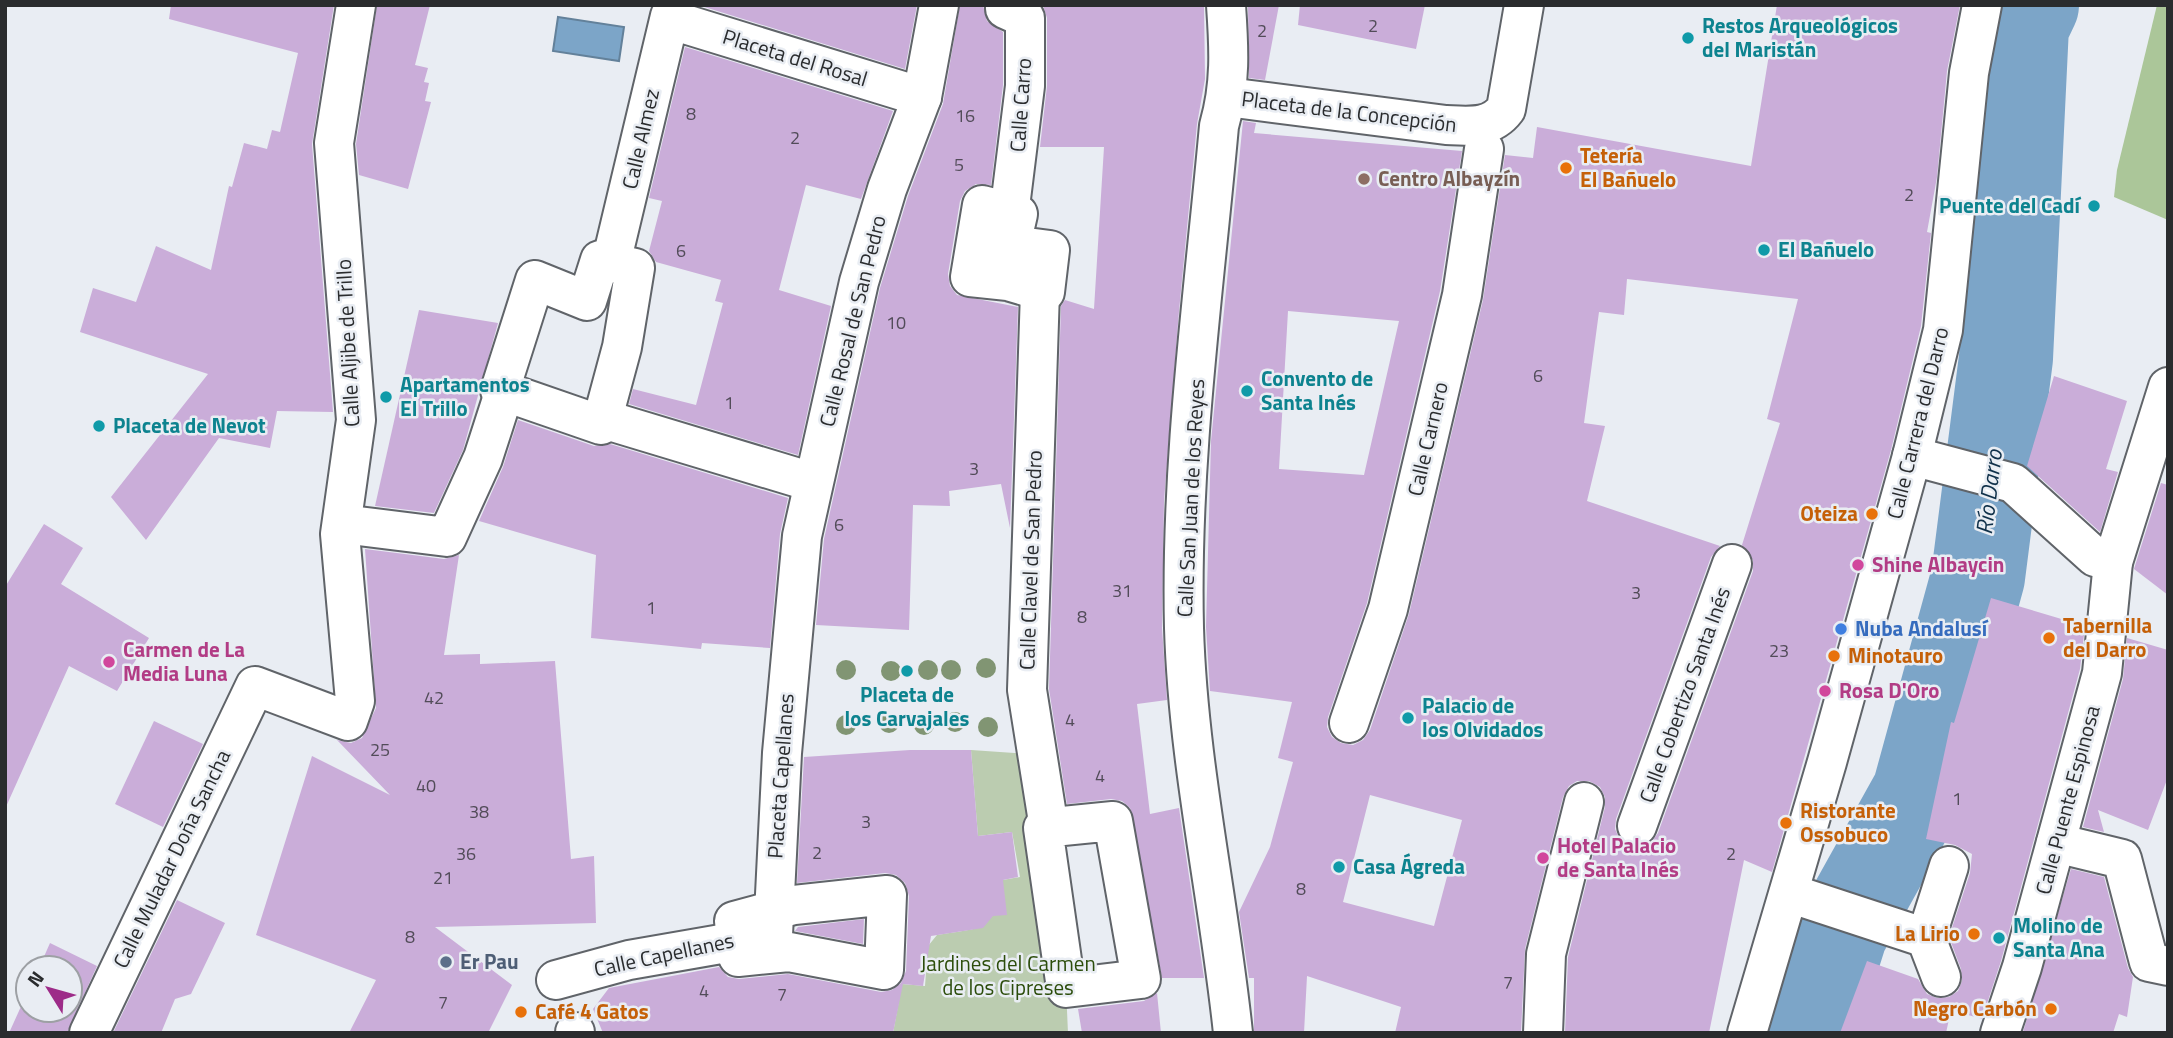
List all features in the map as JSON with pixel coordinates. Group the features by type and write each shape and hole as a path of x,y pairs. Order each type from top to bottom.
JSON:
{"street":[{"name":"Calle Aljibe de Trillo","path":"255,686 348,721 355,701 340,534 356,419 334,143 356,5"},
{"name":"Calle Rosal de San Pedro","path":"791,642 802,536 812,482 859,282 887,189 922,97 939,5"},
{"name":"Calle Carro","path":"1005,5 1006,9 1025,18 1025,86 1005,247 1040,291"},
{"name":"Calle San Juan de los Reyes","path":"1226,5 1230,67 1227,97 1219,126 1188,461 1184,630 1200,797 1233,1033"},
{"name":"Placeta de la Concepción","path":"1227,97 1446,125 1480,126 1497,120 1506,109 1524,5"},
{"name":"Calle Carrera del Darro","path":"1747,1033 1798,897 1929,461 1969,73 1982,5"},
{"name":"Placeta del Rosal","path":"683,16 922,97"},
{"name":"Calle Almez","path":"611,262 683,16"},
{"name":"Calle Carnero","path":"1349,723 1388,609 1456,321 1484,149"},
{"path":"600,260 611,262 635,268 622,347 601,425 500,390 535,280 587,301 600,260"},
{"name":"Calle Clavel de San Pedro","path":"1040,291 1027,690 1049,828"},
{"name":"Calle Puente Espinosa","path":"2000,1033 2022,967 2102,673 2113,562 2168,387"},
{"path":"342,524 447,537 483,458 504,393"},
{"path":"603,419 812,482"},
{"path":"1929,461 2013,483 2095,557 2113,562"},
{"name":"Calle Cobertizo Santa Inés","path":"1637,825 1732,564"},
{"name":"Placeta Capellanes","path":"760,928 791,642"},
{"name":"Calle Muladar Doña Sancha","path":"89,1033 255,686"},
{"path":"1543,1033 1546,954 1584,802"},
{"path":"2056,843 2122,859 2149,962 2168,966"},
{"path":"1913,933 1949,866"},
{"path":"1798,897 1913,933 1941,977"},
{"name":"Calle Capellanes","path":"556,980 760,928"}],"green space":[{"path":"2157,5 2168,5 2168,220 2114,197 2117,170"},
{"name":"Jardines del Carmen de los Cipreses","path":"971,750 1027,754 1066,988 1068,1033 893,1033 902,984 925,986 928,946 937,935 978,928 984,924 993,910 1003,880 1020,877 1012,832 978,836"}],"water":[{"path":"558,17 624,27 619,61 553,51"}],"building":[{"path":"171,5 334,5 312,144 333,412 277,411 270,448 219,438 146,540 111,497 208,374 80,332 93,288 136,302 156,246 211,270 229,186 232,187 244,143 267,149 272,130 280,132 298,53 169,19"},
{"path":"377,5 430,5 415,65 428,68 424,82 429,83 425,101 431,102 408,189 359,175 356,144"},
{"path":"698,5 917,5 905,69"},
{"path":"960,5 983,5 987,21 1003,32 1003,85 991,185 976,184 965,191 960,201 948,274 950,286 957,295 1018,307 1010,528 1001,484 949,491 950,506 913,505 909,630 816,625 824,539 880,288 908,196 943,104"},
{"path":"1043,5 1204,5 1205,79 1197,124 1164,501 1162,628 1167,700 1137,704 1150,814 1179,808 1204,978 1162,978 1130,808 1122,801 1111,799 1067,804 1049,689 1061,306 1065,300 1094,309 1104,147 1040,147 1047,86 1047,18"},
{"path":"1248,5 1279,5 1265,80 1249,78"},
{"path":"1300,5 1425,5 1416,49 1298,25"},
{"path":"1777,5 1960,5 1947,71 1937,177 1927,232 1931,233 1921,326 1891,450 1772,872 1744,860 1709,1033 1565,1033 1568,957 1605,807 1605,797 1600,787 1589,781 1577,781 1569,786 1563,797 1525,949 1521,1033 1395,1033 1401,1007 1307,976 1304,1033 1254,1033 1254,978 1249,978 1239,912 1270,847 1293,762 1278,758 1292,702 1210,691 1206,627 1211,441 1243,121 1256,123 1254,133 1462,151 1440,291 1367,603 1328,717 1327,727 1332,737 1341,743 1353,745 1363,740 1370,730 1409,614 1483,300 1505,155 1533,158 1537,127 1751,166","holes":["1627,279 1798,299 1767,419 1780,423 1742,545 1753,560 1753,571 1658,833 1651,843 1640,848 1629,846 1620,840 1615,829 1616,819 1711,557 1720,546 1587,501 1605,426 1584,423 1599,312 1624,315","1288,311 1399,321 1364,475 1279,469","1370,795 1462,820 1434,926 1343,902"]},
{"path":"685,47 893,111 861,199 806,185 779,290 831,306 798,455 629,404 633,389 696,405 723,303 715,301 721,280 656,262 649,251 662,201 649,198"},
{"path":"419,310 498,323 463,450 434,513 375,506"},
{"path":"2054,376 2127,401 2106,469 2118,472 2100,532 2027,466"},
{"path":"518,420 594,446 610,444 788,498 780,534 770,648 702,643 701,649 591,638 596,555 479,521 503,467"},
{"path":"2161,483 2168,485 2168,595 2134,569"},
{"path":"44,524 83,548 61,584 149,638 117,691 69,666 5,809 5,587"},
{"path":"365,549 444,559 459,555 444,655 480,654 480,664 555,661 571,859 594,856 596,923 435,927 512,985 488,1033 349,1033 376,980 256,935 312,756 390,795 337,740 351,743 362,738 376,708"},
{"path":"1991,598 2085,626 2080,669 2001,961 1982,1019 1951,1010 1946,1033 1840,1033 1867,961 1918,979 1927,994 1937,998 1949,997 1958,991 1962,981 1961,969 1949,937 1970,873 1972,854 1955,845 1926,839 1951,722 1954,723"},
{"path":"2127,638 2168,650 2168,777 2148,830 2098,810 2104,832 2083,827 2123,679"},
{"path":"154,721 203,744 163,827 115,804"},
{"path":"910,750 971,750 978,836 1012,832 1018,877 1003,880 1007,915 993,916 983,928 931,936 923,986 903,984 893,1033 603,1033 593,1009 609,988 719,967 728,977 739,979 788,974 881,992 892,990 901,983 906,971 909,896 905,883 896,875 885,873 797,883 804,757"},
{"path":"2071,869 2104,877 2128,968 2133,977 2127,1017 2119,1014 2113,1033 2023,1032"},
{"path":"177,900 225,923 191,994 175,999 161,1033 113,1033"},
{"path":"864,919 863,944 795,931 798,927"},
{"path":"50,943 72,954 45,954"},
{"path":"84,960 97,966 84,995"},
{"path":"1157,993 1161,1033 1082,1033 1078,1009 1144,1001"},
{"path":"14,1022 71,1024 67,1033 9,1033"}],"waterway":[{"name":"Río Darro","path":"1809,1033 1841,932 1919,792 1978,577 2006,358 2022,26 2032,5"}],"place":[{"name":"Restos Arqueológicos del Maristán","path":"1688,38"},
{"name":"Tetería El Bañuelo","path":"1566,168"},
{"name":"Centro Albayzín","path":"1364,179"},
{"name":"Puente del Cadí","path":"2094,206"},
{"name":"El Bañuelo","path":"1764,250"},
{"name":"Convento de Santa Inés","path":"1247,391"},
{"name":"Apartamentos El Trillo","path":"386,397"},
{"name":"Placeta de Nevot","path":"99,426"},
{"name":"Oteiza","path":"1872,514"},
{"name":"Shine Albaycin","path":"1858,565"},
{"name":"Nuba Andalusí","path":"1841,629"},
{"name":"Tabernilla del Darro","path":"2049,638"},
{"name":"Minotauro","path":"1834,656"},
{"name":"Carmen de La Media Luna","path":"109,662"},
{"name":"Placeta de los Carvajales","path":"907,671"},
{"name":"Rosa D'Oro","path":"1825,691"},
{"name":"Palacio de los Olvidados","path":"1408,718"},
{"name":"Ristorante Ossobuco","path":"1786,823"},
{"name":"Hotel Palacio de Santa Inés","path":"1543,858"},
{"name":"Casa Ágreda","path":"1339,867"},
{"name":"La Lirio","path":"1974,934"},
{"name":"Molino de Santa Ana","path":"1999,938"},
{"name":"Er Pau","path":"446,962"},
{"name":"Negro Carbón","path":"2051,1009"},
{"name":"Café 4 Gatos","path":"521,1012"}]}
